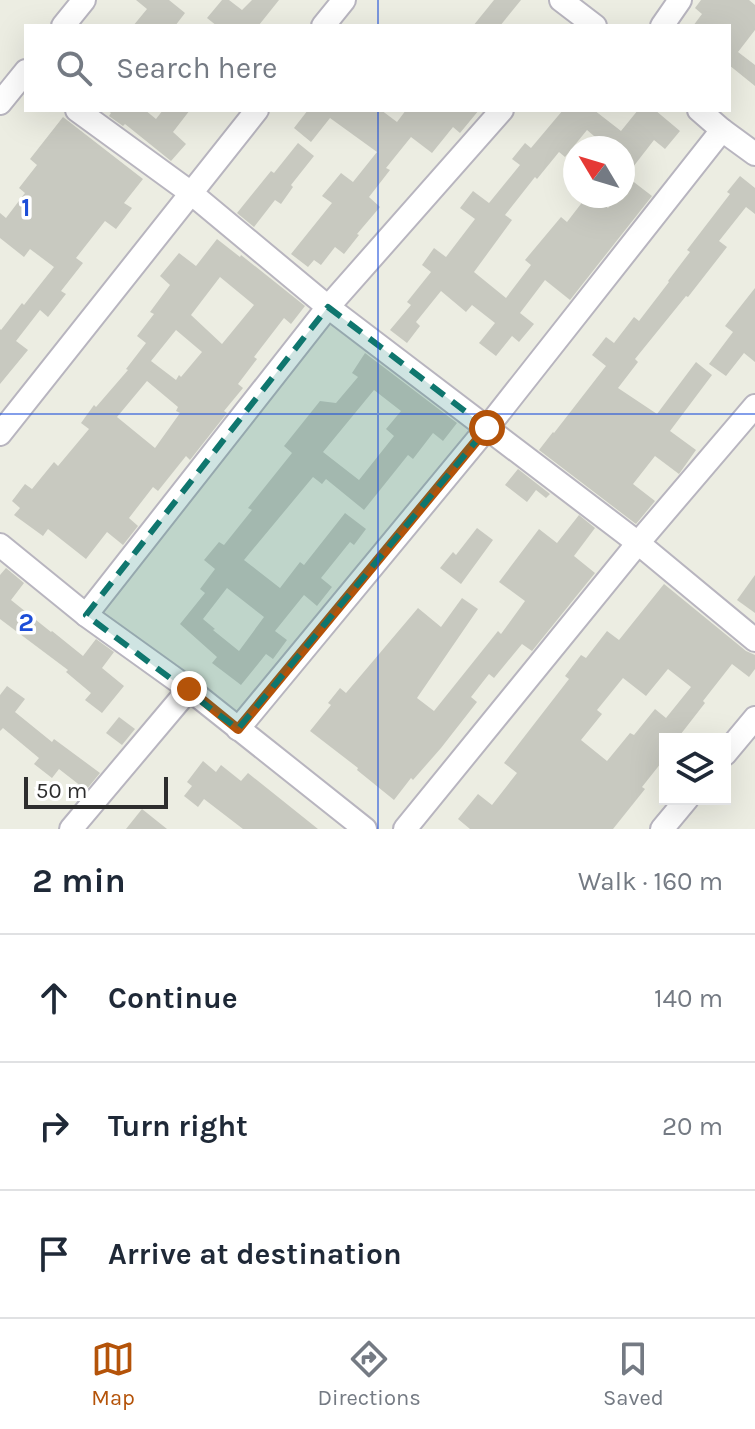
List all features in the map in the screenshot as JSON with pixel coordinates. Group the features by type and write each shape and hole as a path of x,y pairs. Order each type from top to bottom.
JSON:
{"street":[{"path":"65,24 84,0"},
{"path":"325,24 344,0"},
{"path":"561,0 585,23"},
{"path":"663,24 680,0"},
{"path":"0,103 24,74"},
{"path":"80,112 191,193 328,307 638,543 755,640"},
{"path":"0,434 255,112"},
{"path":"86,615 328,307 500,112"},
{"path":"701,112 755,154"},
{"path":"238,729 487,428 722,130"},
{"path":"405,829 638,543 755,406"},
{"path":"0,545 86,615 189,689 365,829"},
{"path":"71,829 189,689"},
{"path":"731,747 755,718"},
{"path":"662,829 682,805"}],"highlighted area":[{"path":"328,307 487,428 238,729 86,615"}],"building":[{"path":"136,0 169,0 185,13 177,24 135,24 147,9"},
{"path":"222,0 229,0 242,10 252,0 279,0 260,24 214,24 207,18"},
{"path":"494,0 521,0 502,24 475,24"},
{"path":"701,0 749,0 755,5 755,30 738,52 755,65 755,86 731,67 731,24 694,24 702,14 695,8"},
{"path":"147,112 156,119 161,112 188,112 173,132 186,144 171,161 125,124 123,126 109,116 111,113"},
{"path":"306,112 384,112 397,122 404,112 477,112 460,133 453,127 432,153 411,137 386,168 390,170 369,197 380,207 344,254 335,247 321,265 314,260 308,267 291,254 332,203 322,196 341,173 353,182 377,152 330,118 311,142 294,128"},
{"path":"561,112 597,112 621,131 636,112 657,112 680,131 665,149 654,140 635,164 635,136 594,136 587,130 582,136 563,136 563,155 559,152 505,215 512,220 474,272 506,298 531,265 525,260 561,217 567,222 578,208 635,208 635,183 652,196 570,300 545,280 520,313 534,324 519,342 512,336 496,356 479,343 495,323 472,305 466,312 441,291 416,322 420,326 407,343 390,330 411,305 407,302 431,272 422,265 434,248 446,257 475,219 460,208 473,191 489,203 520,165 512,159 525,143 531,148"},
{"path":"63,117 143,179 124,203 132,208 116,229 105,221 76,258 83,263 61,291 66,294 48,317 40,310 16,341 28,350 0,384 0,329 54,267 30,249 24,257 0,238 0,213 6,218 25,193 19,188 37,165 30,159"},
{"path":"298,143 314,156 291,185 293,187 281,204 275,200 254,227 237,213"},
{"path":"740,176 755,188 755,214 746,207 719,241 727,247 635,359 638,362 618,388 657,414 696,362 712,375 670,431 696,450 679,474 655,456 633,484 655,501 636,524 539,450 606,366 592,355 606,337 614,343 634,317 639,321 690,252 687,250"},
{"path":"217,239 305,306 291,324 284,318 254,357 257,359 238,384 243,388 190,460 186,456 158,491 153,487 129,518 138,526 123,545 107,532 86,559 48,529 43,536 14,515 20,508 12,501 25,484 32,489 54,462 58,466 89,429 81,423 128,370 146,343 137,336 170,285 160,276 179,253 196,266","holes":["220,277 254,305 222,344 191,315","176,330 202,352 176,380 151,361","147,381 178,407 176,411 180,413 155,448 117,417"]},
{"path":"755,288 755,362 744,353 726,376 709,364 733,332 725,326"},
{"path":"365,353 457,423 443,441 433,433 413,459 408,455 364,510 326,479 322,484 313,477 244,560 280,588 300,562 304,565 345,513 366,529 354,545 350,542 321,578 332,587 317,606 304,595 275,631 287,640 273,659 266,654 241,685 212,663 217,657 180,624 205,593 200,589 215,569 204,560 219,542 224,545 252,510 248,508 292,453 284,446 320,401 336,403 358,377 352,373","holes":["374,390 401,411 386,429 394,436 359,480 323,452","227,588 264,617 239,651 203,619"]},
{"path":"518,469 550,494 546,498 536,490 527,502 505,485"},
{"path":"579,515 595,528 574,556 595,573 532,651 522,644 494,678 489,674 471,697 477,702 394,800 310,731 340,688 346,693 418,608 441,627 462,598 478,609 417,698 434,711 498,631 501,634 525,601 499,582 539,529 557,543"},
{"path":"477,528 493,540 461,584 440,568 453,552 456,555"},
{"path":"6,568 24,583 11,600 51,632 83,656 96,639 114,652 102,668 124,686 102,713 85,700 91,693 66,672 68,670 0,619 0,575"},
{"path":"755,575 755,613 737,600"},
{"path":"664,584 755,655 755,669 749,677 732,664 682,733 659,733 659,766 642,787 645,789 613,829 470,829 458,819 478,794 492,805 517,773 504,763 569,679 565,676 581,655 586,658 607,631 619,640","holes":["668,669 691,687 666,718 655,709 607,761 581,740 602,714 597,710 623,678 646,696"]},
{"path":"7,686 25,699 15,712 52,742 54,739 100,773 86,790 59,769 52,778 34,764 39,758 3,728 0,731 0,695"},
{"path":"119,717 135,729 122,745 106,733"},
{"path":"203,761 216,772 221,765 241,781 248,773 318,829 243,829 204,799 198,807 184,796 192,786 187,782"},
{"path":"142,809 167,829 126,829"}],"route":[{"path":"189,689 238,729 487,428"}]}
